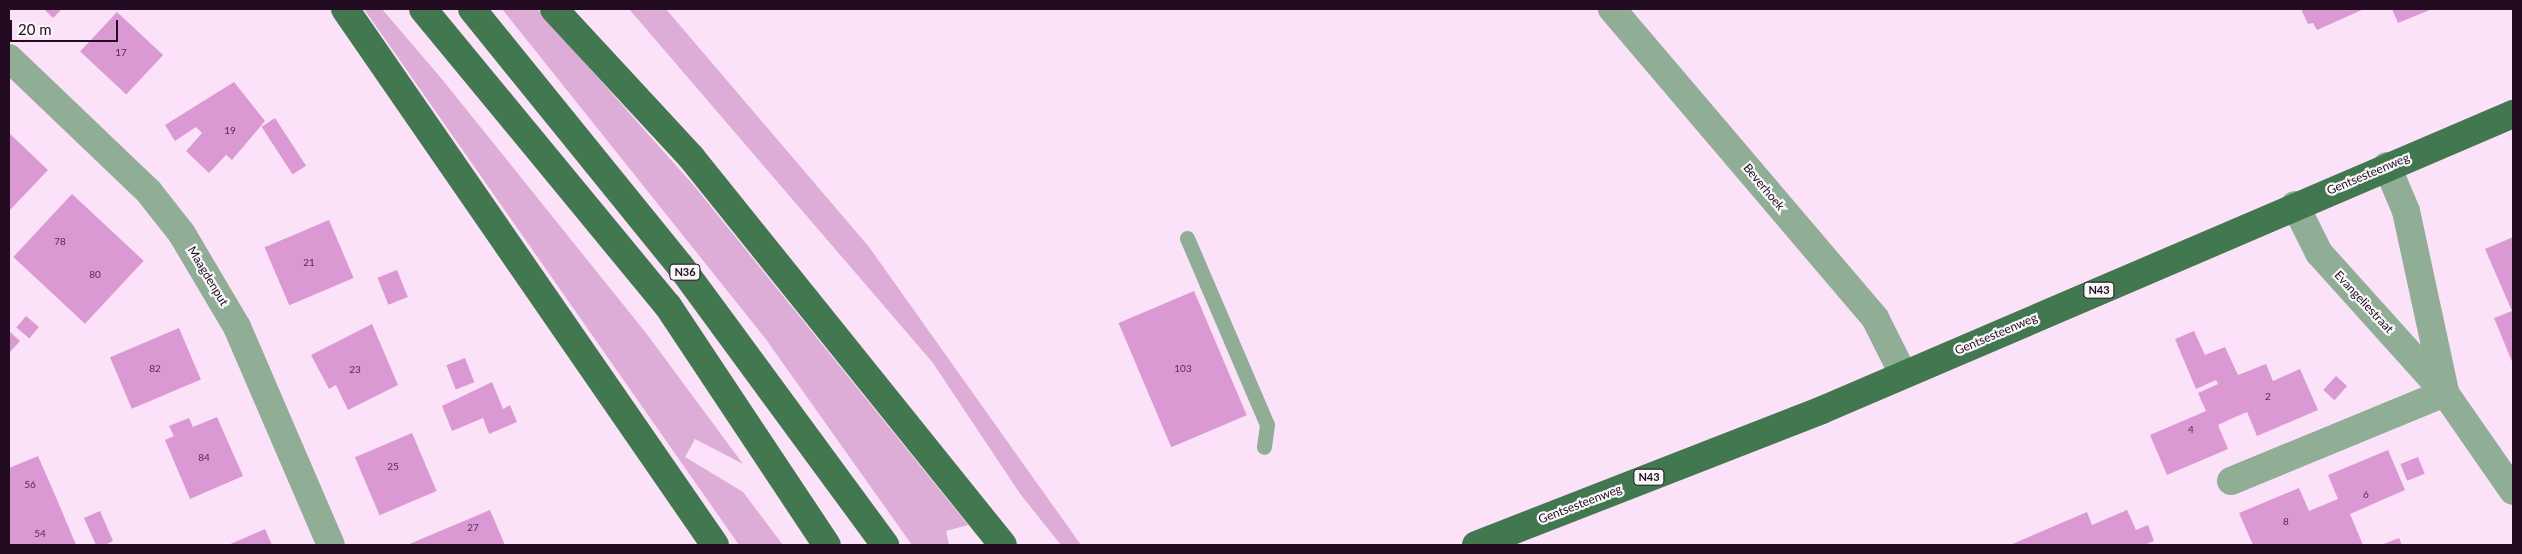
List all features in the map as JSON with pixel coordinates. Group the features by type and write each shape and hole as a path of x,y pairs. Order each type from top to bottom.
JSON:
{"main road":[{"path":"345,9 715,545"},
{"name":"N36","path":"423,9 668,306 827,545"},
{"name":"N36","path":"472,9 681,267 885,545"},
{"path":"554,9 691,157 1003,545"},
{"name":"Gentsesteenweg","path":"1476,545 1903,374 2295,205 2513,114"}],"street":[{"name":"Beverhoek","path":"1612,9 1875,318 1903,374"},
{"name":"Maagdenput","path":"9,58 149,192 182,234 237,327 331,545"},
{"name":"Evangeliestraat","path":"2387,166 2406,211 2445,392"},
{"name":"Evangeliestraat","path":"2295,205 2319,253 2445,392 2513,490"},
{"path":"2231,481 2445,392"}],"lane":[{"path":"1187,238 1267,425 1264,447"}],"shaded area":[{"path":"364,9 382,9 441,78 646,333 743,464 695,439 685,457 743,492 783,545 739,545"},
{"path":"502,9 537,9 695,187 968,525 946,531 949,545 912,545 765,338"},
{"path":"629,9 666,9 869,247 1081,545 1061,545 1021,495 933,363"}],"building":[{"path":"44,9 62,9 53,18"},
{"path":"2301,9 2364,9 2317,30 2313,23 2308,24"},
{"path":"2392,9 2432,9 2398,23"},
{"path":"117,12 163,55 126,94 80,51"},
{"path":"234,82 265,121 232,160 226,155 209,173 186,151 202,133 196,127 175,141 165,125"},
{"path":"275,118 306,166 293,175 262,127"},
{"path":"9,133 48,170 9,211"},
{"path":"72,194 144,261 85,324 13,257"},
{"path":"329,220 354,278 289,305 265,247"},
{"path":"2513,237 2513,364 2494,318 2512,311 2485,249"},
{"path":"397,270 408,297 388,305 378,278"},
{"path":"1194,291 1247,415 1171,447 1119,323"},
{"path":"26,316 39,327 29,338 16,327"},
{"path":"372,324 398,385 348,410 336,385 329,389 311,355"},
{"path":"179,328 201,380 132,409 110,357"},
{"path":"9,331 20,341 9,353"},
{"path":"2194,331 2205,355 2225,347 2238,375 2266,364 2273,381 2300,369 2318,410 2257,436 2247,412 2233,418 2218,425 2228,449 2167,475 2150,435 2206,411 2198,393 2218,384 2216,380 2196,389 2175,339"},
{"path":"465,358 474,382 456,389 446,365"},
{"path":"2336,376 2347,386 2334,400 2323,390"},
{"path":"492,382 503,409 510,405 517,422 489,434 483,418 452,431 442,406"},
{"path":"217,417 243,476 190,499 165,440 174,436 169,426 189,418 193,427"},
{"path":"412,433 437,491 380,515 355,457"},
{"path":"2388,450 2405,490 2350,514 2363,545 2253,545 2239,513 2299,488 2309,511 2338,499 2328,475"},
{"path":"38,456 76,545 9,545 9,468"},
{"path":"2418,457 2425,474 2407,481 2400,464"},
{"path":"490,510 505,545 407,545"},
{"path":"2127,510 2136,530 2148,525 2154,541 2144,545 2010,545 2087,512 2092,525"},
{"path":"100,511 113,541 105,545 96,545 84,518"},
{"path":"265,529 272,545 228,545"},
{"path":"2399,538 2402,545 2381,545"}]}
